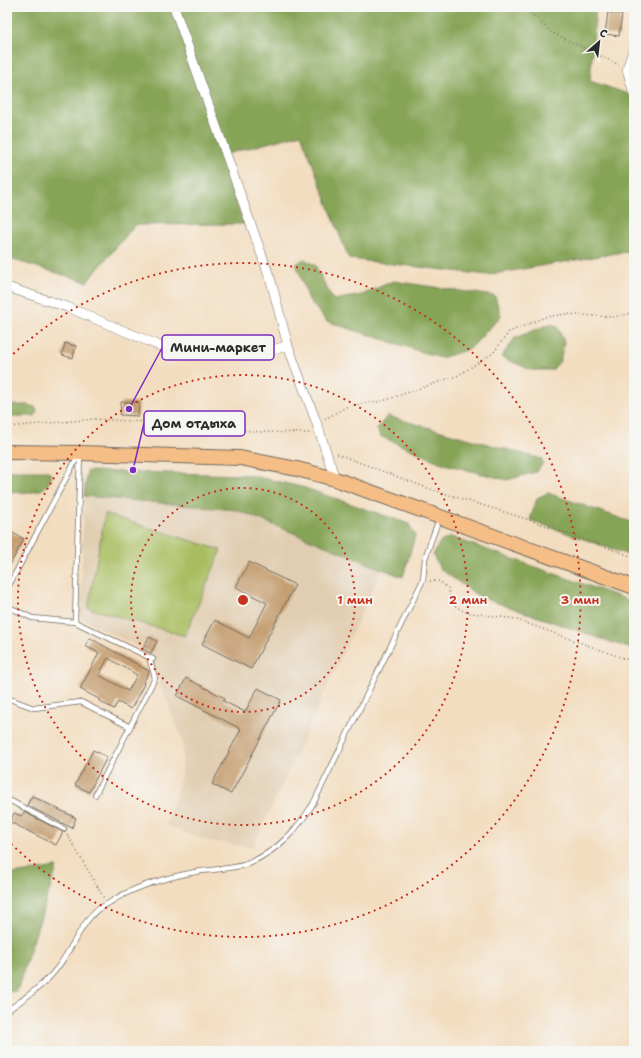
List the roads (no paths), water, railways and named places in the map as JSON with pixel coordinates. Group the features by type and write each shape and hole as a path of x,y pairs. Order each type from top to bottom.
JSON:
{"main road":[{"path":"7,452 240,458 297,469 335,479 634,587"}],"street":[{"path":"174,7 271,281 288,346 335,479"},
{"path":"634,48 628,68 634,94"},
{"path":"7,287 67,307 160,346 178,352 267,351 288,346"}],"lane":[{"path":"7,589 80,453"},
{"path":"75,622 80,453"},
{"path":"7,1011 40,987 55,972 84,926 97,910 139,887 170,877 248,864 271,852 287,838 304,818 314,802 423,580 425,559 440,517"},
{"path":"7,606 32,618 75,622 151,658 155,678 95,795"},
{"path":"7,698 34,708 81,702 130,727"},
{"path":"7,800 64,829"}],"place":[{"name":"Мини-маркет","path":"129,409"},
{"name":"Дом отдыха","path":"133,470"}]}
